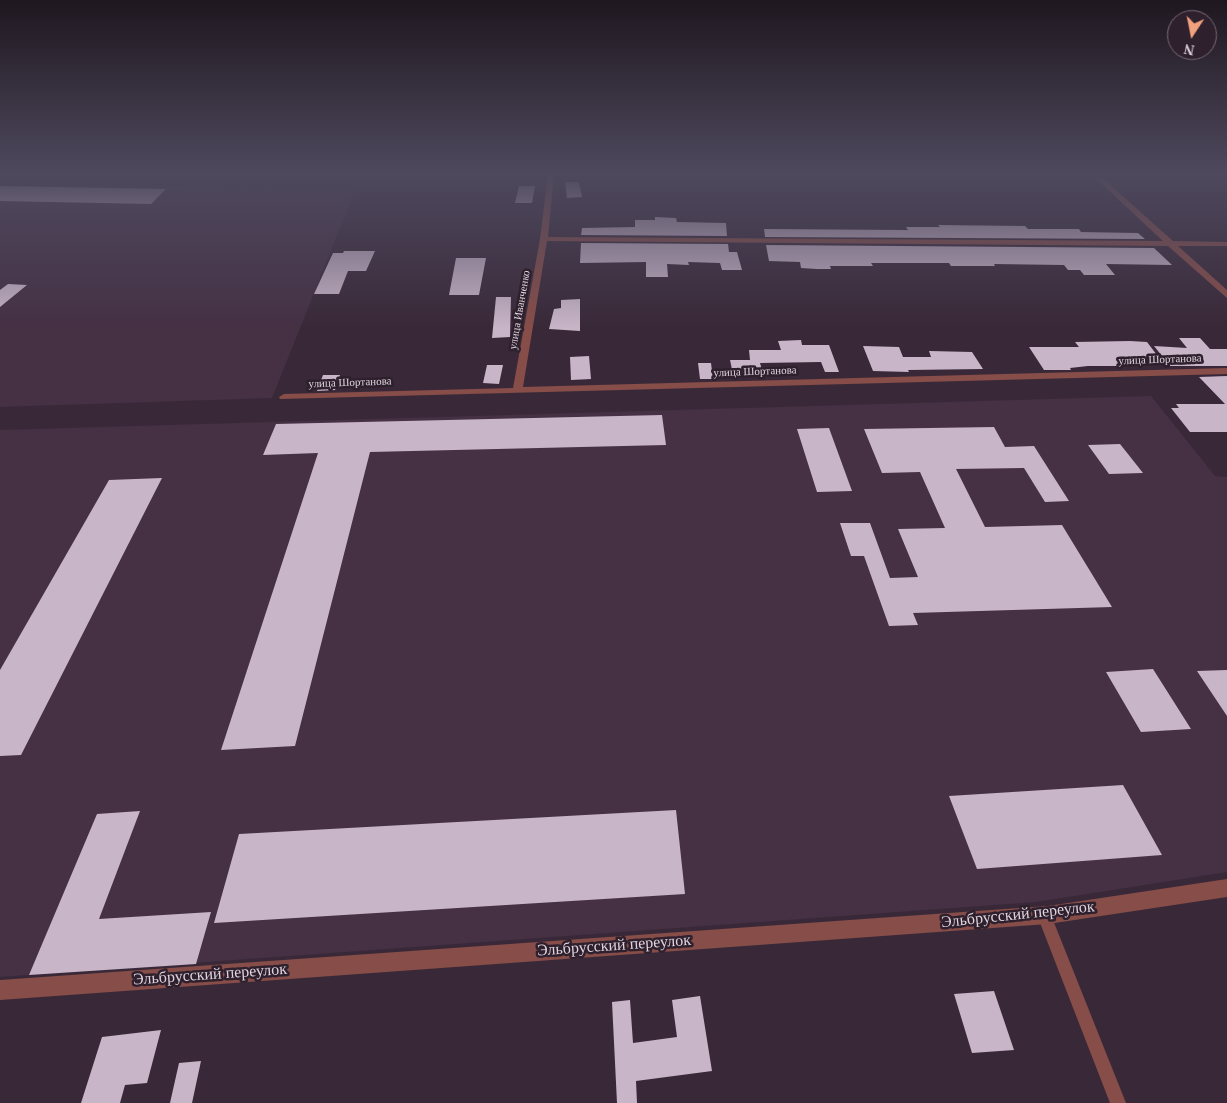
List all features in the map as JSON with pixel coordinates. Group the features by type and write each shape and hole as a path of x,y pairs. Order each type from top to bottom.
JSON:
{"street":[{"name":"улица Иванченко","path":"517,391 545,225"},
{"path":"1151,225 1227,295"},
{"path":"544,239 1227,244"},
{"name":"улица Шортанова","path":"284,397 1227,371"},
{"name":"Эльбрусский переулок","path":"0,990 1044,915 1227,888"}],"lane":[{"path":"1044,915 1118,1103"}],"shaded area":[{"path":"0,225 341,225 272,398 0,407"},
{"path":"1151,396 1215,476 1227,477 1227,872 1036,902 0,977 0,430"}],"building":[{"path":"635,225 726,225 727,236 581,235 582,228 635,227"},
{"path":"938,225 1025,226 1028,229 1079,229 1081,232 1138,233 1145,239 765,237 764,229 908,230 906,227 940,227"},
{"path":"581,243 728,244 729,252 737,252 742,270 722,270 720,263 688,262 689,265 667,264 668,277 646,277 646,262 580,263"},
{"path":"766,245 1154,248 1172,265 1106,264 1115,275 1084,275 1080,270 1068,270 1064,265 994,264 995,266 951,266 949,263 871,263 873,266 830,266 831,269 817,269 801,268 800,262 769,261"},
{"path":"344,251 375,251 366,271 348,271 339,294 314,294 333,253 343,253"},
{"path":"456,258 486,258 479,295 449,295"},
{"path":"8,284 27,285 0,307 0,290"},
{"path":"496,297 511,297 510,337 492,338"},
{"path":"580,299 580,331 549,329 554,309 561,308 561,300"},
{"path":"1179,338 1200,338 1210,349 1227,349 1227,366 1170,366 1154,346 1187,348"},
{"path":"801,340 802,345 829,345 839,372 825,372 821,362 760,363 763,374 733,374 730,360 750,360 749,350 781,350 778,341"},
{"path":"1075,342 1147,342 1160,359 1125,357 1132,366 1088,366 1070,368 1071,370 1044,370 1029,347 1079,347"},
{"path":"863,346 899,347 903,357 931,357 929,351 972,352 983,369 908,370 909,372 873,371"},
{"path":"589,356 591,379 571,380 570,357"},
{"path":"698,363 711,363 713,379 700,379"},
{"path":"487,365 503,365 499,384 483,383"},
{"path":"323,375 340,375 335,390 317,391"},
{"path":"1227,376 1227,432 1190,432 1171,408 1179,408 1176,404 1225,404 1199,377"},
{"path":"662,415 666,445 370,452 295,746 221,750 318,453 263,455 276,424"},
{"path":"994,427 1005,447 1034,446 1069,501 1045,502 1024,468 956,469 985,527 1062,525 1112,607 913,613 918,625 889,626 864,556 851,556 840,523 870,523 890,578 918,577 898,529 945,528 920,472 882,473 864,429"},
{"path":"829,428 852,491 817,492 797,429"},
{"path":"1120,444 1143,473 1109,474 1088,445"},
{"path":"162,478 21,755 0,756 0,670 109,480"},
{"path":"1153,669 1191,729 1141,732 1106,672"},
{"path":"1227,670 1227,716 1197,671"},
{"path":"1123,785 1162,855 977,869 949,796"},
{"path":"676,810 685,894 214,923 239,834"},
{"path":"140,811 99,919 211,912 196,964 29,975 97,814"},
{"path":"994,991 1014,1050 972,1053 954,994"},
{"path":"700,996 712,1071 636,1081 637,1103 617,1103 612,1002 630,1000 633,1043 677,1037 672,1000"},
{"path":"161,1030 147,1083 125,1085 120,1103 81,1103 102,1037"},
{"path":"201,1061 192,1103 170,1103 179,1063"}]}
